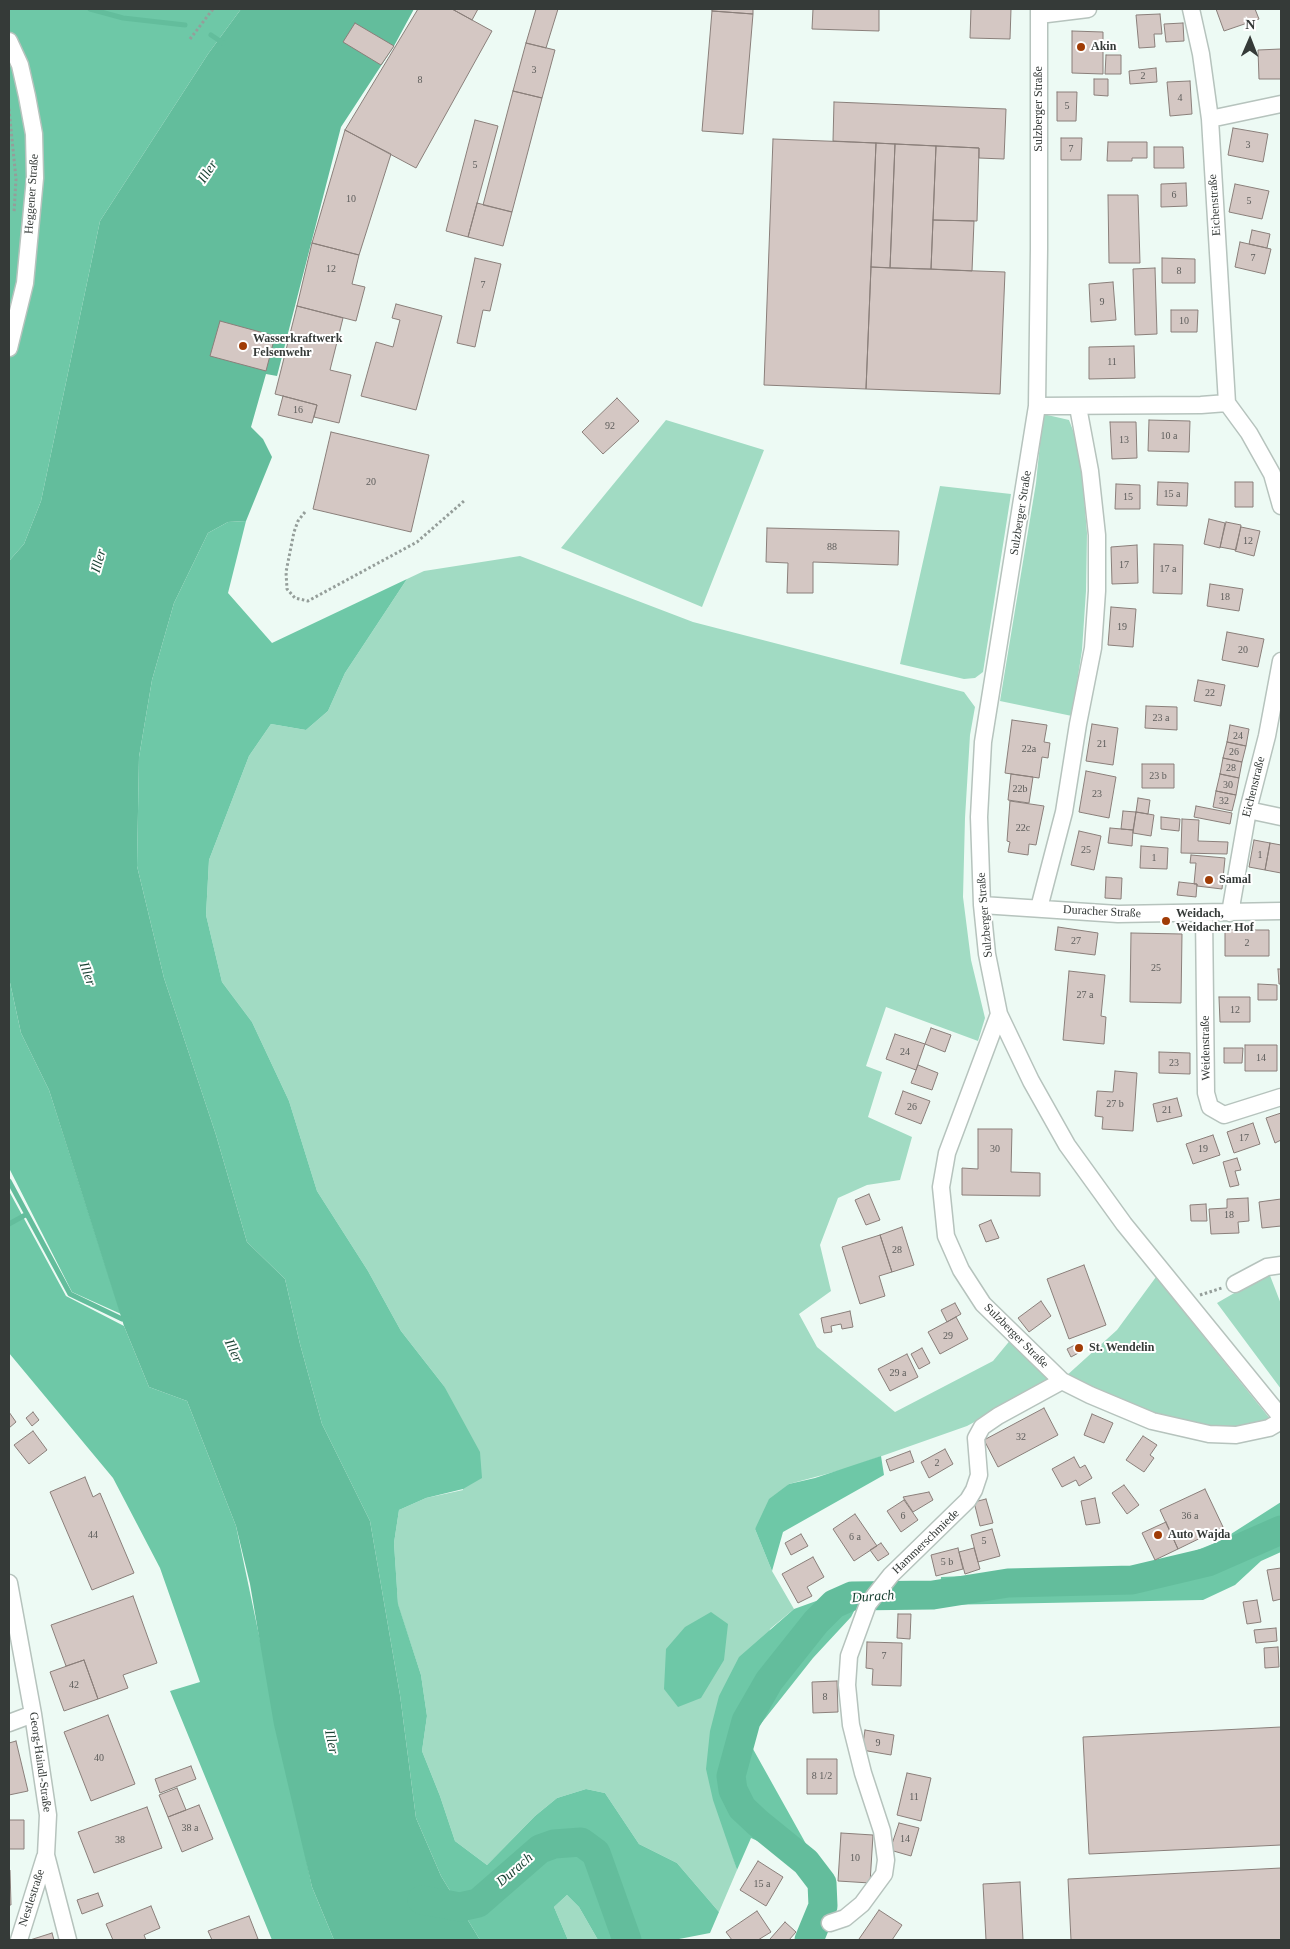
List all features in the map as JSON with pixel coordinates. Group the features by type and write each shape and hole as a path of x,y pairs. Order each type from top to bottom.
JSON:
{"street":[{"path":"1039,12 1088,9"},
{"name":"Eichenstraße","path":"1192,9 1201,54 1210,119 1227,403"},
{"name":"Sulzberger Straße","path":"1039,12 1037,406 983,742 979,817 982,905 987,954 999,1014 1031,1081 1067,1145 1124,1224 1198,1300 1281,1417"},
{"name":"Heggener Straße","path":"9,42 20,65 27,96 34,134 35,178 24,283 9,348"},
{"path":"1210,119 1281,104"},
{"path":"1037,406 1201,405 1227,403 1249,432 1272,474 1281,506"},
{"path":"1039,908 1064,812 1078,724 1093,648 1097,591 1097,535 1090,471 1078,406"},
{"name":"Eichenstraße","path":"1230,912 1248,810 1274,738 1281,661"},
{"path":"1248,810 1281,817"},
{"name":"Duracher Straße","path":"982,905 1118,914 1204,914 1281,911"},
{"name":"Weidenstraße","path":"1204,914 1206,1093 1210,1107 1224,1114 1281,1097"},
{"name":"Sulzberger Straße","path":"999,1014 947,1154 941,1187 946,1236 961,1270 983,1304 1062,1381 1152,1421 1208,1434 1236,1435 1269,1428 1281,1421"},
{"path":"1235,1284 1267,1268 1281,1265"},
{"name":"Hammerschmiede","path":"830,1923 845,1918 862,1904 884,1874 886,1860 882,1831 851,1725 847,1685 849,1656 868,1604 891,1576 960,1509 971,1495 979,1475 976,1438 982,1427 998,1416 1062,1381"},
{"name":"Georg-Haindl-Straße","path":"9,1583 33,1714 48,1815 46,1855 68,1940"},
{"path":"9,1723 33,1714"},
{"name":"Nestlestraße","path":"18,1940 46,1855"}],"path":[{"path":"190,39 213,9"},
{"path":"9,109 16,179 14,216"},
{"path":"305,512 298,521 294,532 286,572 287,589 295,598 308,601 417,542 464,501"},
{"path":"1198,1300 1235,1284"}],"shaded area":[{"path":"9,9 241,9 208,54 100,221 41,501 24,544 9,561"},
{"path":"1043,414 1069,420 1074,433 1082,471 1087,533 1086,591 1082,650 1072,716 1000,701 1036,483"},
{"path":"666,420 764,450 702,607 561,548"},
{"path":"940,486 1011,494 983,672 975,678 964,679 900,664"},
{"path":"246,521 228,593 272,643 407,579 345,673 328,711 306,730 271,724 249,756 209,860 206,915 222,982 252,1022 289,1101 317,1191 368,1271 401,1331 444,1386 480,1452 482,1478 463,1489 426,1498 399,1510 394,1543 398,1604 421,1675 427,1716 422,1751 455,1841 487,1865 535,1816 557,1798 586,1789 605,1793 639,1844 677,1863 719,1912 710,1933 677,1940 598,1940 579,1907 567,1895 554,1907 568,1940 480,1940 441,1876 416,1818 400,1695 370,1521 322,1424 300,1344 285,1279 247,1242 216,1135 164,978 137,866 139,757 152,680 174,603 208,533 228,522"},
{"path":"520,556 693,622 964,692 975,707 970,735 963,897 971,960 985,1018 978,1041 886,1007 866,1066 882,1072 868,1117 912,1137 900,1180 867,1185 838,1198 820,1245 831,1291 799,1314 817,1347 895,1412 993,1361 1012,1338 1054,1379 967,1426 845,1469 789,1484 755,1529 772,1571 794,1609 770,1629 727,1837 737,1870 719,1912 677,1863 639,1844 605,1793 586,1789 557,1798 535,1816 487,1865 455,1841 422,1751 427,1716 421,1675 398,1605 394,1543 399,1510 426,1498 463,1490 444,1386 401,1331 368,1271 317,1191 289,1101 252,1022 222,982 206,915 209,860 249,756 271,724 306,730 328,711 345,673 407,579 424,571"},
{"path":"9,978 21,1033 49,1090 121,1314 72,1292 9,1168"},
{"path":"9,1191 66,1296 124,1326 149,1387 187,1401 236,1526 312,1887 334,1940 272,1940 170,1691 200,1682 160,1568 113,1478 9,1353"},
{"path":"1269,1273 1281,1304 1281,1389 1217,1303"},
{"path":"1156,1277 1271,1420 1253,1427 1210,1429 1152,1417 1065,1377 1117,1330"},
{"path":"881,1456 884,1475 783,1532 772,1571 755,1529 769,1499 789,1484 815,1478"},
{"path":"1281,1502 1281,1552 1261,1561 1235,1585 1203,1600 939,1605 941,1577 1152,1568 1220,1541"},
{"path":"869,1582 851,1617 813,1658 748,1740 820,1869 751,1838 737,1870 713,1800 706,1769 710,1731 719,1696 739,1657 794,1609"},
{"path":"711,1612 728,1624 724,1660 701,1698 678,1707 664,1689 666,1649 685,1627"},
{"path":"567,1895 579,1907 598,1940 568,1940 554,1907"}],"water":[{"name":"Iller","path":"241,9 414,9 394,46 341,127 277,376 266,374 251,427 263,439 272,457 246,521 228,522 208,533 174,603 152,680 139,757 137,866 164,978 216,1135 247,1242 285,1279 300,1344 322,1424 370,1521 400,1695 416,1818 441,1876 480,1940 334,1940 312,1887 274,1725 250,1584 236,1526 187,1401 149,1387 124,1326 49,1090 21,1033 9,978 9,561 24,544 41,501 100,221 208,54"}],"building":[{"path":"418,9 452,9 492,31 416,168 345,130"},
{"path":"452,9 478,9 472,20"},
{"path":"536,9 558,9 546,48 526,43"},
{"path":"712,9 753,9 753,14 712,11"},
{"path":"813,9 879,9 879,31 812,29"},
{"path":"971,9 1011,9 1010,39 970,38"},
{"path":"1216,9 1255,9 1259,19 1224,31"},
{"path":"712,11 753,14 743,134 702,131"},
{"path":"1160,14 1162,34 1154,34 1155,47 1139,48 1136,15"},
{"path":"355,23 394,46 381,65 343,42"},
{"path":"1183,23 1184,41 1166,42 1164,24"},
{"path":"1072,31 1103,32 1103,74 1072,73"},
{"path":"526,43 555,50 542,98 513,91"},
{"path":"1281,49 1281,79 1259,79 1258,50"},
{"path":"1106,55 1121,55 1121,74 1105,74"},
{"path":"1156,68 1157,82 1130,84 1129,71"},
{"path":"1094,79 1108,79 1108,96 1094,95"},
{"path":"1190,81 1192,114 1170,116 1167,82"},
{"path":"513,91 542,98 512,212 483,205"},
{"path":"1057,92 1077,92 1076,121 1057,121"},
{"path":"834,102 1006,109 1004,159 979,158 979,148 833,141"},
{"path":"475,120 498,126 468,237 446,231"},
{"path":"1233,128 1268,134 1263,162 1228,155"},
{"path":"345,130 391,154 359,255 312,243"},
{"path":"1061,138 1082,138 1081,160 1061,160"},
{"path":"773,139 876,143 866,389 764,385"},
{"path":"1108,142 1147,142 1147,158 1132,158 1132,161 1107,161"},
{"path":"876,143 895,144 890,268 871,267"},
{"path":"895,144 936,146 931,269 890,268"},
{"path":"936,146 979,148 977,221 933,220"},
{"path":"1154,147 1183,147 1184,168 1154,168"},
{"path":"1186,183 1187,206 1161,207 1161,184"},
{"path":"1235,184 1269,191 1262,219 1229,212"},
{"path":"1108,195 1138,195 1140,263 1109,263"},
{"path":"477,203 512,212 503,246 468,237"},
{"path":"933,220 974,221 972,271 931,269"},
{"path":"1252,230 1270,234 1267,248 1249,244"},
{"path":"1240,242 1271,249 1265,274 1235,267"},
{"path":"312,243 359,255 352,284 365,287 356,321 297,306"},
{"path":"475,258 501,264 490,311 483,310 475,347 457,343"},
{"path":"1162,258 1195,259 1195,283 1162,283"},
{"path":"871,267 1005,272 1000,394 866,389"},
{"path":"1155,268 1157,334 1135,335 1133,269"},
{"path":"1113,282 1116,320 1091,322 1089,284"},
{"path":"396,304 442,316 416,410 361,396 376,342 393,347 400,320 392,318"},
{"path":"297,306 343,318 330,370 351,375 339,423 314,417 317,405 275,394"},
{"path":"1171,310 1198,310 1197,332 1171,332"},
{"name":"Wasserkraftwerk Felsenwehr","path":"220,321 275,336 266,371 210,356"},
{"path":"1134,346 1135,378 1089,379 1089,347"},
{"path":"283,396 317,405 312,423 278,415"},
{"path":"617,398 639,421 603,454 582,432"},
{"path":"1149,420 1190,421 1189,452 1148,451"},
{"path":"1110,422 1136,422 1137,458 1112,459"},
{"path":"331,432 429,455 411,532 313,509"},
{"path":"1158,482 1188,483 1187,506 1157,505"},
{"path":"1235,482 1253,482 1253,507 1235,507"},
{"path":"1116,484 1140,485 1140,509 1115,509"},
{"path":"1209,519 1225,523 1220,548 1204,544"},
{"path":"1226,522 1241,525 1236,550 1220,547"},
{"path":"1241,527 1260,531 1254,556 1235,551"},
{"path":"767,528 899,531 898,565 813,562 813,593 787,593 788,563 766,562"},
{"path":"1154,544 1183,545 1182,594 1153,593"},
{"path":"1137,545 1138,583 1112,584 1111,547"},
{"path":"1210,584 1243,589 1239,611 1207,606"},
{"path":"1111,607 1136,609 1133,647 1108,645"},
{"path":"1227,632 1264,639 1258,667 1222,660"},
{"path":"1198,680 1225,685 1221,706 1194,701"},
{"path":"1146,706 1177,707 1177,730 1145,728"},
{"path":"1012,720 1047,725 1044,742 1050,743 1048,758 1042,757 1039,778 1005,773"},
{"path":"1092,724 1118,728 1113,765 1086,761"},
{"path":"1230,725 1249,729 1246,746 1227,742"},
{"path":"1227,742 1246,746 1242,762 1223,758"},
{"path":"1223,758 1242,762 1239,778 1220,774"},
{"path":"1142,764 1174,764 1174,788 1142,788"},
{"path":"1086,771 1116,777 1109,818 1079,812"},
{"path":"1011,774 1033,777 1029,803 1008,800"},
{"path":"1220,774 1239,778 1236,795 1216,791"},
{"path":"1216,791 1236,795 1232,811 1213,807"},
{"path":"1138,798 1150,800 1148,814 1136,812"},
{"path":"1010,801 1044,806 1036,845 1029,844 1028,855 1008,852 1010,842 1007,841"},
{"path":"1196,806 1232,813 1230,824 1194,817"},
{"path":"1123,811 1136,812 1133,830 1121,829"},
{"path":"1136,812 1154,815 1151,836 1133,833"},
{"path":"1161,817 1180,819 1179,831 1161,829"},
{"path":"1182,819 1199,820 1198,841 1228,842 1227,854 1181,853"},
{"path":"1110,828 1133,830 1132,846 1108,843"},
{"path":"1079,831 1101,836 1094,870 1071,865"},
{"path":"1254,840 1270,843 1265,870 1249,867"},
{"path":"1270,843 1281,845 1281,873 1265,870"},
{"path":"1141,846 1168,848 1167,869 1140,868"},
{"path":"1191,855 1225,858 1222,889 1194,884 1196,863 1190,863"},
{"path":"1106,877 1122,878 1121,899 1105,898"},
{"path":"1179,882 1197,884 1196,897 1177,895"},
{"path":"1058,927 1098,933 1095,955 1055,950"},
{"path":"1225,930 1269,930 1269,956 1225,956"},
{"path":"1131,933 1182,934 1181,1003 1130,1002"},
{"path":"1278,969 1281,969 1281,984 1279,984"},
{"path":"1069,971 1105,975 1101,1016 1106,1017 1104,1044 1063,1040"},
{"path":"1258,984 1277,985 1277,1000 1258,1000"},
{"path":"1219,997 1250,997 1250,1022 1220,1022"},
{"path":"931,1028 951,1035 945,1052 925,1044"},
{"path":"895,1034 925,1044 916,1070 886,1059"},
{"path":"1245,1045 1277,1045 1277,1071 1245,1071"},
{"path":"1224,1048 1243,1048 1242,1063 1224,1063"},
{"path":"1159,1052 1190,1053 1190,1074 1159,1073"},
{"path":"918,1065 938,1073 932,1090 911,1083"},
{"path":"1115,1071 1137,1073 1133,1131 1102,1129 1103,1117 1095,1116 1097,1091 1113,1092"},
{"path":"903,1091 930,1101 921,1124 895,1114"},
{"path":"1177,1098 1182,1116 1157,1122 1153,1104"},
{"path":"1281,1113 1281,1140 1275,1143 1266,1118"},
{"path":"1253,1123 1260,1144 1234,1153 1227,1132"},
{"path":"978,1129 1012,1129 1011,1172 1040,1173 1040,1196 962,1195 962,1168 978,1169"},
{"path":"1213,1135 1220,1155 1193,1164 1186,1144"},
{"path":"1237,1158 1241,1170 1235,1171 1239,1185 1230,1187 1223,1162"},
{"path":"869,1194 880,1220 866,1225 855,1200"},
{"path":"1248,1198 1249,1221 1238,1222 1239,1233 1211,1234 1209,1209 1227,1208 1227,1199"},
{"path":"1281,1199 1281,1226 1262,1228 1259,1202"},
{"path":"1206,1204 1207,1221 1191,1221 1190,1205"},
{"path":"991,1220 999,1238 986,1242 979,1225"},
{"path":"902,1227 914,1265 892,1272 880,1235"},
{"path":"880,1235 892,1272 879,1276 885,1296 860,1304 842,1247"},
{"path":"1084,1265 1106,1325 1069,1339 1047,1279"},
{"path":"1041,1301 1051,1316 1029,1332 1018,1318"},
{"path":"955,1303 961,1314 947,1322 941,1310"},
{"path":"850,1311 853,1327 842,1329 841,1324 831,1326 832,1332 824,1333 821,1318"},
{"path":"956,1317 968,1339 940,1354 928,1332"},
{"path":"1079,1343 1084,1347 1082,1351 1071,1357 1067,1349"},
{"path":"922,1348 930,1363 919,1369 911,1354"},
{"path":"907,1354 918,1377 890,1391 878,1369"},
{"path":"1044,1408 1058,1435 998,1467 984,1440"},
{"path":"9,1412 16,1422 9,1428"},
{"path":"33,1412 39,1420 32,1426 26,1418"},
{"path":"1092,1414 1113,1423 1104,1443 1084,1435"},
{"path":"33,1431 47,1450 29,1464 14,1445"},
{"path":"1143,1436 1157,1445 1150,1455 1154,1458 1144,1472 1126,1460"},
{"path":"945,1449 953,1464 929,1478 921,1462"},
{"path":"910,1451 914,1462 890,1471 886,1460"},
{"path":"1074,1457 1080,1468 1085,1465 1092,1478 1079,1486 1076,1480 1062,1487 1052,1469"},
{"path":"85,1477 93,1497 100,1493 134,1573 92,1590 50,1492"},
{"path":"1124,1485 1139,1505 1127,1514 1112,1493"},
{"path":"1205,1489 1223,1527 1178,1549 1160,1510"},
{"path":"929,1492 933,1500 913,1512 903,1497"},
{"path":"1095,1498 1100,1523 1086,1525 1081,1501"},
{"path":"986,1499 993,1523 980,1526 974,1502"},
{"path":"904,1500 918,1520 901,1532 887,1511"},
{"path":"855,1514 877,1546 854,1561 833,1529"},
{"path":"1166,1522 1178,1549 1155,1560 1142,1533"},
{"path":"992,1529 1000,1556 978,1562 971,1535"},
{"path":"801,1534 808,1546 791,1555 785,1543"},
{"path":"881,1543 889,1554 878,1561 870,1550"},
{"path":"958,1548 963,1569 936,1576 931,1555"},
{"path":"974,1548 980,1569 965,1574 959,1552"},
{"path":"813,1557 824,1577 807,1587 812,1596 798,1603 782,1574"},
{"path":"1281,1568 1281,1599 1273,1601 1267,1570"},
{"path":"133,1596 157,1663 123,1675 128,1688 98,1699 84,1660 66,1666 51,1625"},
{"path":"1257,1600 1261,1622 1247,1624 1243,1602"},
{"path":"898,1614 911,1614 910,1639 897,1638"},
{"path":"1276,1628 1277,1641 1256,1643 1254,1630"},
{"path":"867,1642 902,1643 901,1686 872,1685 873,1669 866,1668"},
{"path":"1278,1647 1279,1667 1265,1668 1264,1648"},
{"path":"84,1660 98,1699 64,1711 50,1672"},
{"path":"837,1681 838,1712 813,1713 812,1682"},
{"path":"108,1715 135,1784 91,1801 64,1732"},
{"path":"1281,1727 1281,1845 1089,1854 1083,1737"},
{"path":"865,1730 894,1735 891,1755 862,1750"},
{"path":"16,1741 28,1791 9,1795 9,1743"},
{"path":"807,1759 837,1759 837,1794 807,1794"},
{"path":"191,1766 196,1779 160,1793 155,1779"},
{"path":"907,1773 931,1778 921,1821 897,1815"},
{"path":"177,1788 186,1810 168,1817 159,1795"},
{"path":"199,1805 213,1839 182,1852 168,1817"},
{"path":"147,1807 162,1848 94,1873 78,1832"},
{"path":"9,1820 24,1820 24,1849 9,1849"},
{"path":"899,1823 919,1828 911,1856 890,1850"},
{"path":"841,1833 873,1835 870,1883 838,1881"},
{"path":"758,1861 783,1877 766,1906 740,1890"},
{"path":"1281,1868 1281,1940 1071,1940 1068,1879"},
{"path":"10,1870 11,1905 9,1905"},
{"path":"1020,1882 1023,1940 986,1940 983,1884"},
{"path":"98,1893 103,1906 82,1914 77,1900"},
{"path":"151,1906 160,1928 144,1935 146,1940 113,1940 106,1924"},
{"path":"879,1910 902,1925 892,1940 860,1940 859,1939"},
{"path":"757,1911 771,1932 758,1940 732,1940 726,1932"},
{"path":"249,1916 258,1939 212,1940 208,1931"},
{"path":"785,1922 796,1932 789,1940 771,1940 770,1939"},
{"path":"52,1933 54,1940 30,1940"}],"waterway":[{"path":"90,9 123,18 185,25"},
{"path":"211,35 223,43"},
{"path":"9,1181 70,1294 122,1319 129,1319"},
{"path":"9,1224 27,1214"},
{"name":"Durach","path":"809,1940 823,1906 822,1883 806,1862 742,1808 733,1790 731,1776 746,1721 769,1681 816,1622 834,1604 852,1596 933,1595 1008,1583 1132,1580 1208,1562 1281,1530"},
{"name":"Durach","path":"422,1900 460,1907 478,1903 540,1849 554,1844 581,1842 596,1853 627,1940"}],"place":[{"name":"Akin","path":"1081,47"},
{"name":"Wasserkraftwerk Felsenwehr","path":"243,346"},
{"name":"Samal","path":"1209,880"},
{"name":"Weidach, Weidacher Hof","path":"1166,921"},
{"name":"St. Wendelin","path":"1079,1348"},
{"name":"Auto Wajda","path":"1158,1535"}]}
